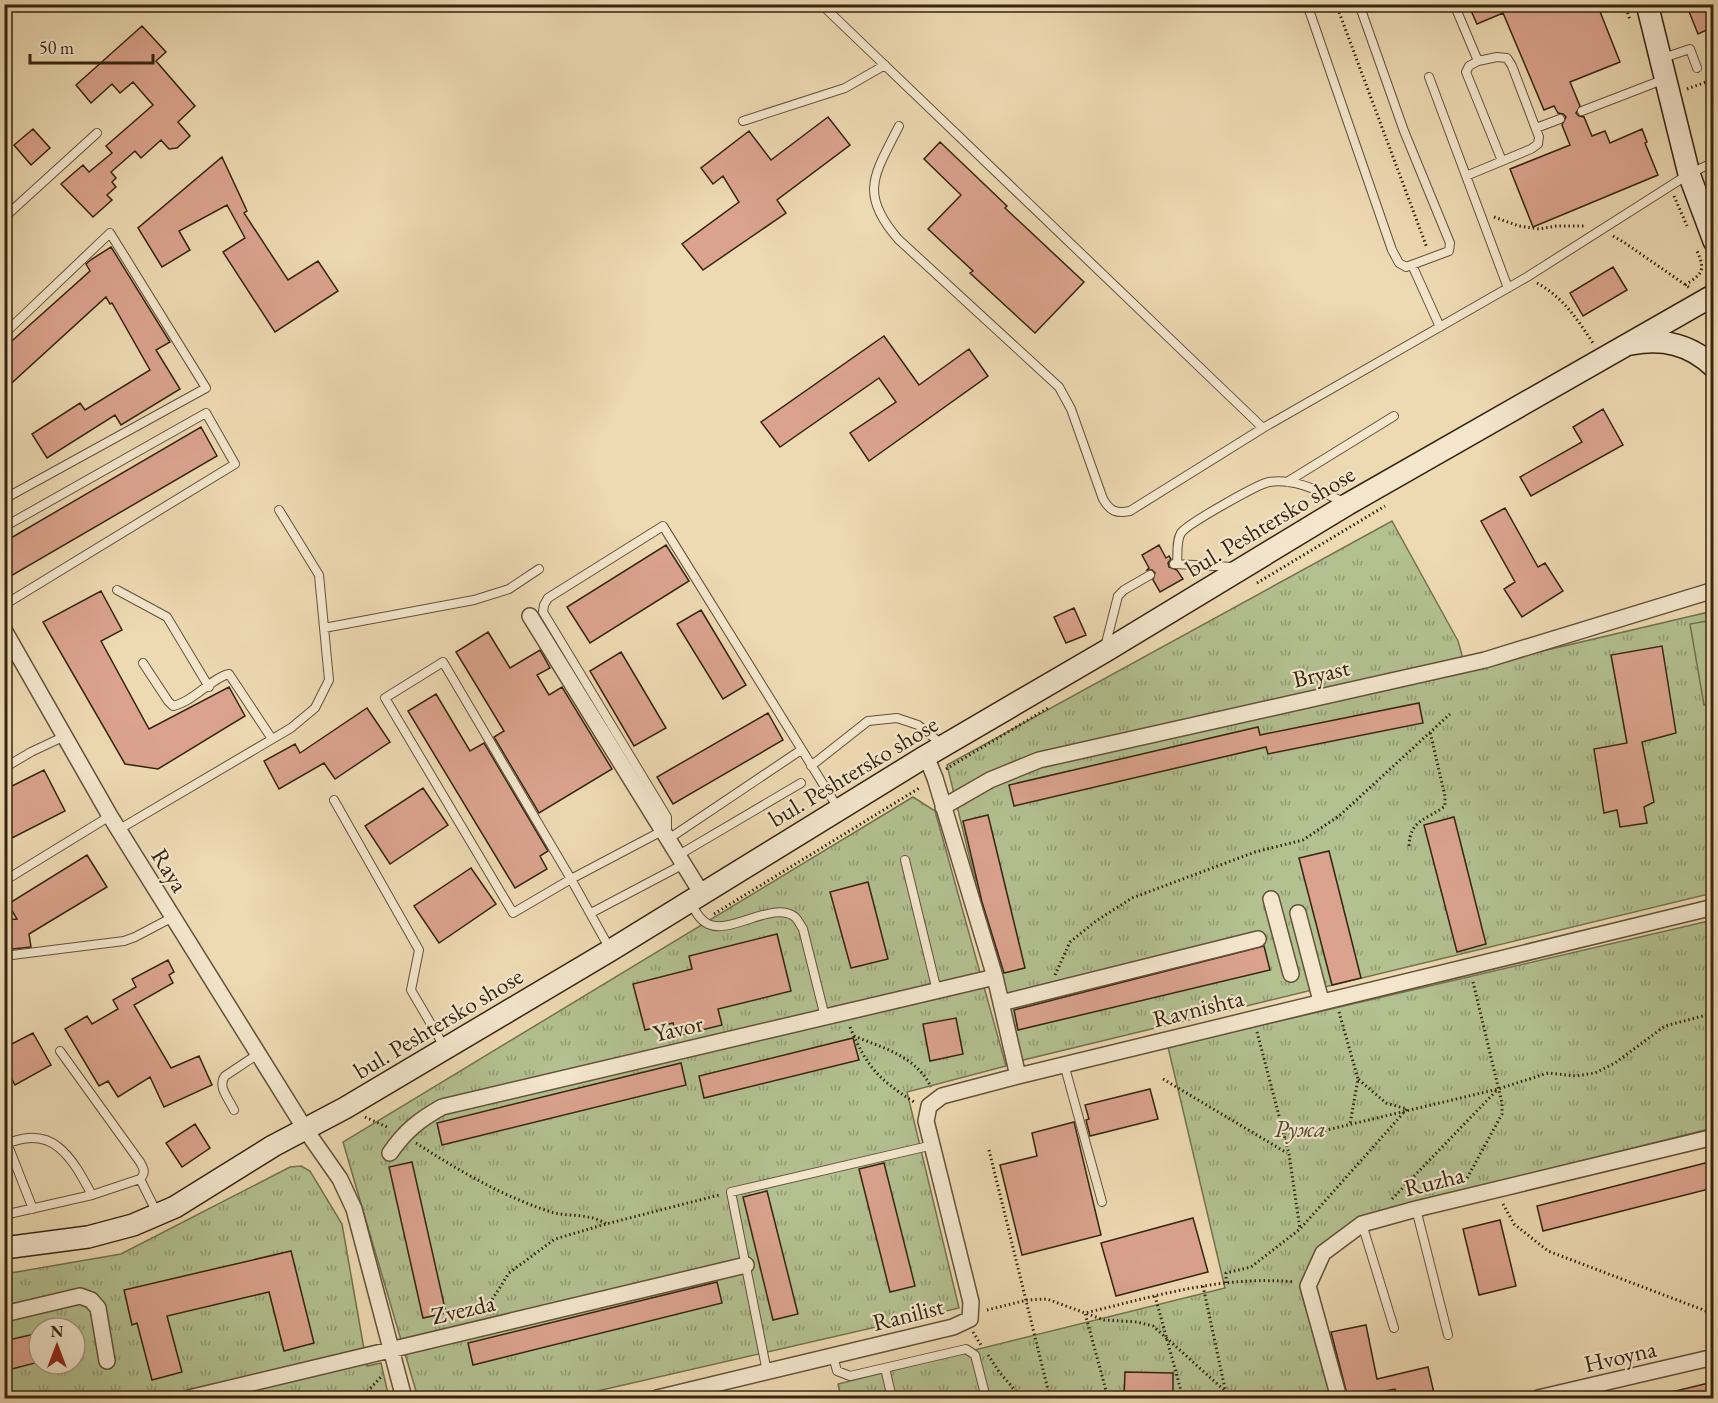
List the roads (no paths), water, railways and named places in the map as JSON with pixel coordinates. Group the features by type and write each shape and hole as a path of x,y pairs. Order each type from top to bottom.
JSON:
{"main road":[{"path":"1647,4 1704,242"},
{"name":"bul. Peshtersko shose","path":"4,1248 88,1237 133,1225 175,1207 273,1146 345,1108 611,950 1241,567 1713,295"},
{"path":"1622,346 1648,341 1669,342 1686,347 1713,366"}],"street":[{"name":"Bryast","path":"943,807 990,780 1039,760 1485,660 1713,590"},
{"path":"530,616 679,860 696,898"},
{"name":"Raya","path":"4,630 118,830 305,1129"},
{"path":"935,751 935,778 995,977 1018,1076"},
{"path":"1271,899 1291,974"},
{"name":"Ravnishta","path":"1018,1076 1713,907"},
{"path":"1280,929 1299,919 1328,999"},
{"path":"1001,1003 1258,939"},
{"name":"Yavor","path":"390,1154 403,1134 442,1107 995,977"},
{"name":"Ranilist","path":"657,1398 953,1327 968,1317 971,1302 926,1121 933,1105 942,1096 1018,1076"},
{"path":"305,1129 340,1179 354,1209 391,1357 404,1398"},
{"name":"Ruzha","path":"1340,1398 1308,1286 1323,1253 1366,1223 1713,1137"},
{"name":"Zvezda","path":"189,1398 391,1357 472,1330 746,1264"},
{"path":"4,1314 80,1296 91,1300 98,1308 107,1361"},
{"name":"Hvoyna","path":"1538,1398 1713,1357"}],"lane":[{"path":"821,4 1263,428"},
{"path":"1307,4 1392,250 1399,263 1406,267 1449,251 1450,243 1404,131 1359,4"},
{"path":"1454,4 1478,61"},
{"path":"1582,111 1666,77 1690,49 1697,68"},
{"path":"1466,176 1531,149 1538,144 1539,137 1536,128 1512,66 1507,58 1497,57 1478,61 1469,66 1466,72 1502,161"},
{"path":"743,121 844,88 885,65"},
{"path":"1430,77 1508,288"},
{"path":"1536,128 1560,119"},
{"path":"899,126 876,171 873,189 874,204 885,224 1059,387 1071,409 1103,499 1109,509 1119,513 1130,511 1263,428 1527,277 1689,174 1713,162"},
{"path":"4,232 8,214 97,133"},
{"path":"4,334 110,232 206,388 4,499"},
{"path":"1412,265 1440,327"},
{"path":"4,527 206,413 235,464 4,605"},
{"path":"1287,482 1394,416"},
{"path":"1241,567 1175,564 1178,541 1184,528 1254,488 1269,482 1287,482 1309,487 1348,504"},
{"path":"118,830 291,728 315,708 329,680 320,575 279,510"},
{"path":"664,836 668,817 543,612 548,598 663,526 838,810"},
{"path":"324,628 474,600 509,589 539,569"},
{"path":"1104,652 1118,596 1150,575"},
{"path":"117,590 167,617 209,687"},
{"path":"611,950 591,913 571,879 443,662 384,698 513,913 571,879 664,836 801,750"},
{"path":"142,663 173,706 180,705 209,687 223,675 229,674 272,739"},
{"path":"811,766 868,721 897,718 918,724 935,751"},
{"path":"4,768 65,736"},
{"path":"591,913 801,783"},
{"path":"334,800 419,950 411,990 445,1049"},
{"path":"4,881 110,816"},
{"path":"905,860 937,991"},
{"path":"696,898 703,921 709,925 721,926 781,912 795,917 803,929 825,1017"},
{"path":"4,956 124,940 135,937 173,917"},
{"path":"4,1215 92,1196 140,1179 144,1175 144,1168 140,1162 60,1051"},
{"path":"234,1110 221,1086 221,1081 258,1054"},
{"path":"1065,1064 1102,1202"},
{"path":"33,1209 6,1144 22,1138 41,1137 62,1149 92,1196"},
{"path":"767,1372 731,1192 933,1145"},
{"path":"140,1179 158,1214"},
{"path":"1416,1209 1448,1335"},
{"path":"1366,1223 1394,1328"},
{"path":"833,1356 837,1371 850,1376 966,1349 975,1355 986,1398"},
{"path":"885,1368 892,1398"}],"park label":[{"name":"Ружа","path":"1300,1128"}]}
